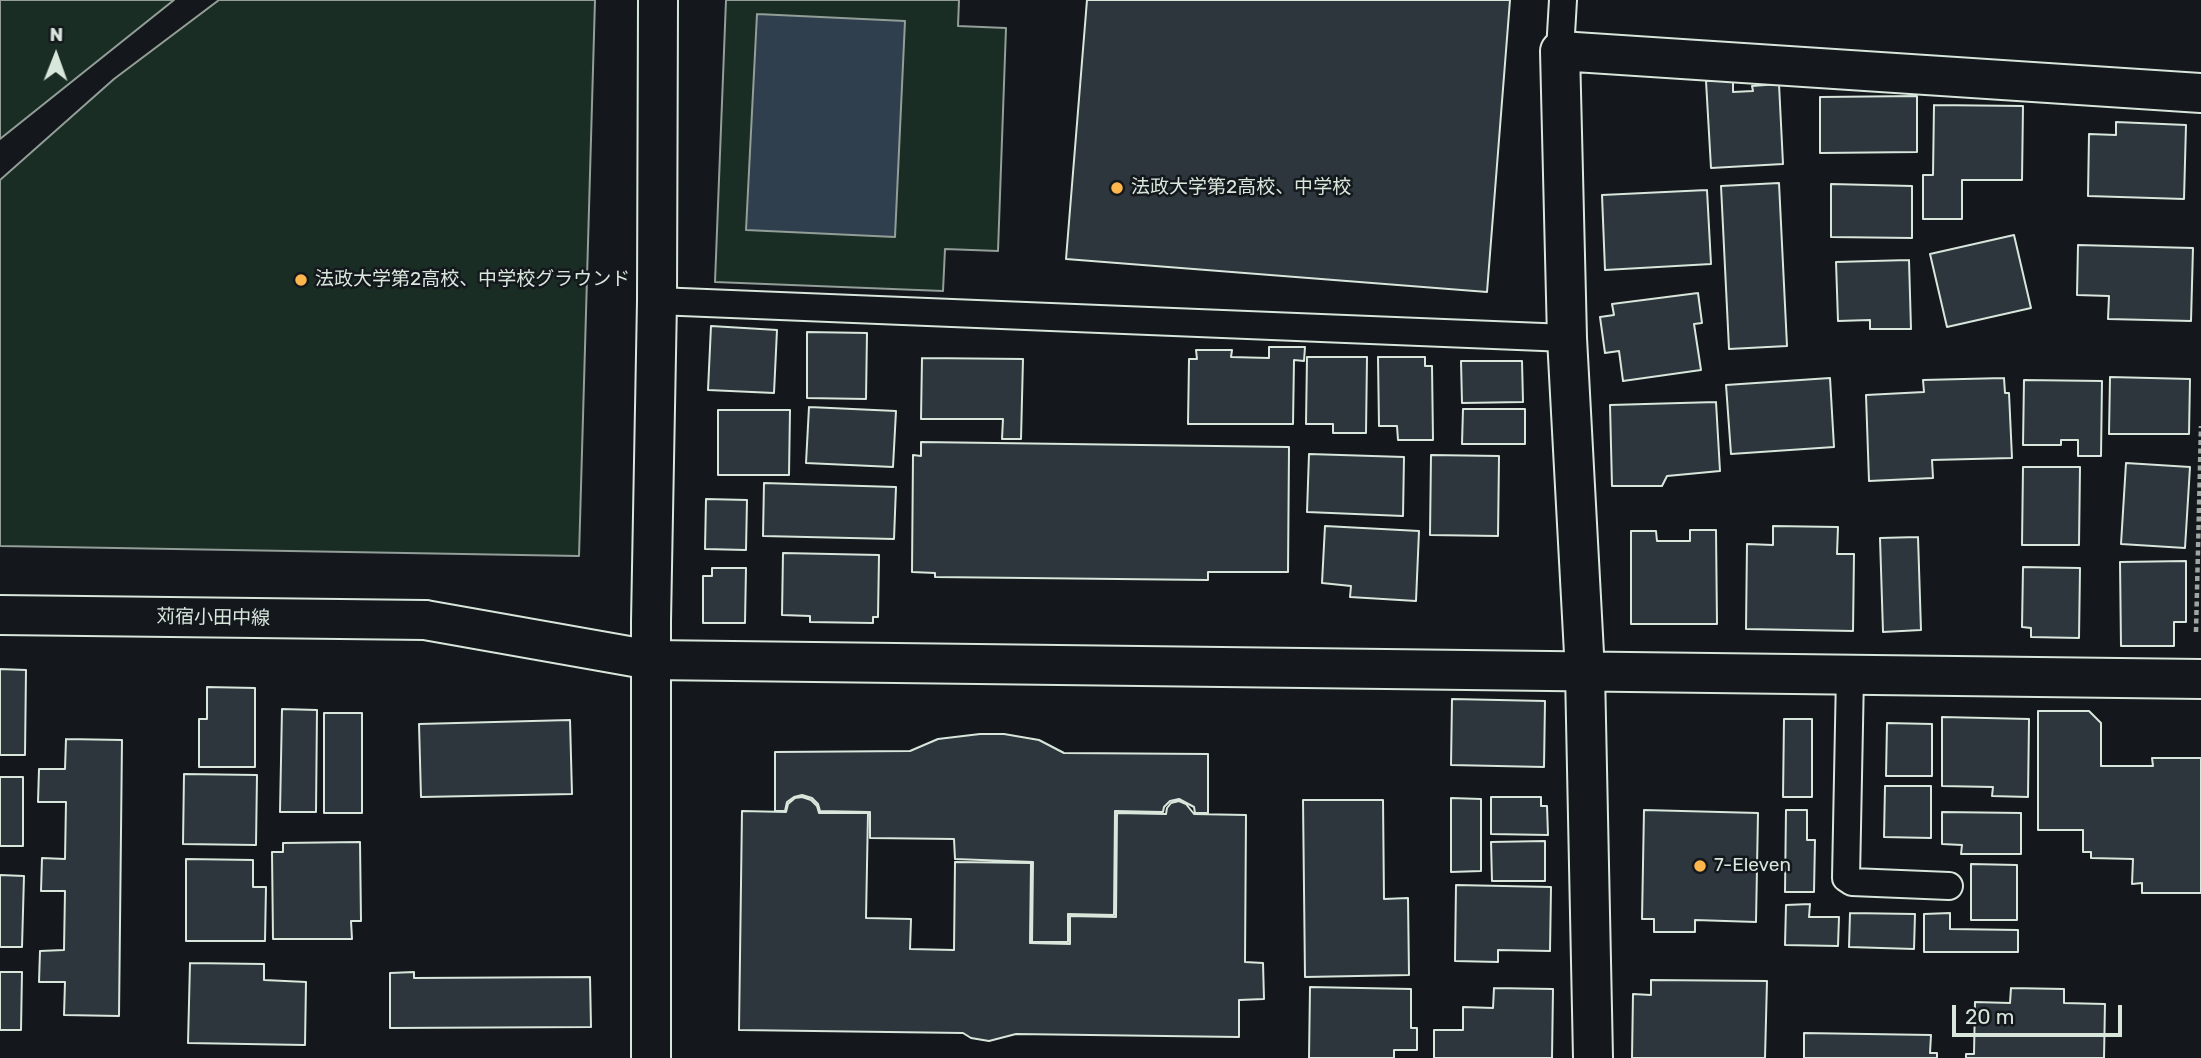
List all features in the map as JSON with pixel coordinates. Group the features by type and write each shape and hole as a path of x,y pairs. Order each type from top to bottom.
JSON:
{"street":[{"path":"651,1058 651,660 657,301 658,0"},
{"path":"1593,1058 1585,671 1567,338 1560,51 2201,93"},
{"name":"苅宿小田中線","path":"0,615 425,620 651,660 2198,679"}],"lane":[{"path":"1560,51 1563,0"},
{"path":"657,301 1567,338"},
{"path":"1850,675 1846,878 1852,882 1948,886"}],"path":[{"path":"2198,679 2201,426"}],"green space":[{"path":"0,0 174,0 0,139"},
{"name":"法政大学第2高校、中学校グラウンド","path":"219,0 595,0 579,556 0,546 0,180 114,79"},
{"path":"726,0 959,0 958,26 1006,28 998,251 945,249 943,291 715,282"}],"water":[{"path":"757,14 905,21 895,237 746,230"}],"building":[{"path":"1087,0 1510,0 1487,292 1066,259"},
{"path":"1733,80 1733,92 1753,91 1752,86 1779,84 1783,164 1711,168 1706,81"},
{"path":"1917,96 1917,152 1820,153 1820,97"},
{"path":"1934,105 2023,106 2022,180 1962,180 1962,219 1923,219 1923,175 1933,175"},
{"path":"2116,122 2186,125 2184,199 2088,196 2089,134 2116,135"},
{"path":"1779,183 1787,346 1729,349 1721,186"},
{"path":"1831,184 1912,186 1912,238 1831,237"},
{"path":"1707,190 1711,264 1605,270 1602,195"},
{"path":"2014,235 2031,308 1947,327 1930,254"},
{"path":"2078,245 2193,248 2191,321 2108,319 2109,296 2077,295"},
{"path":"1909,260 1911,329 1870,329 1870,320 1838,321 1836,262"},
{"path":"1698,293 1702,323 1694,324 1701,370 1623,381 1619,351 1605,353 1600,317 1614,315 1612,304"},
{"path":"711,326 777,330 774,393 708,390"},
{"path":"807,332 867,333 866,399 807,398"},
{"path":"1269,347 1305,347 1304,361 1294,360 1293,424 1188,424 1189,359 1197,359 1196,350 1232,350 1231,357 1269,358"},
{"path":"1307,357 1367,357 1366,433 1333,433 1333,424 1306,424"},
{"path":"1378,357 1425,357 1425,366 1432,366 1433,440 1398,440 1397,426 1379,426"},
{"path":"922,358 1023,359 1021,439 1002,439 1003,419 921,419"},
{"path":"1461,361 1522,361 1523,402 1462,403"},
{"path":"2110,377 2190,379 2189,434 2109,434"},
{"path":"1830,378 1834,447 1731,454 1726,385"},
{"path":"2004,378 2005,393 2009,393 2012,458 1932,460 1933,478 1869,481 1866,395 1924,392 1923,380"},
{"path":"2024,380 2102,381 2101,456 2078,456 2078,440 2061,440 2061,445 2023,445"},
{"path":"1716,402 1720,471 1667,476 1662,486 1612,486 1610,405"},
{"path":"809,407 896,411 893,467 806,463"},
{"path":"1463,409 1525,409 1525,444 1462,444"},
{"path":"718,410 790,410 789,475 718,475"},
{"path":"921,442 1289,447 1288,572 1208,572 1208,580 935,577 935,573 912,572 913,455 921,456"},
{"path":"1309,454 1404,457 1403,516 1307,512"},
{"path":"1431,455 1499,456 1498,536 1430,535"},
{"path":"2126,463 2190,467 2185,548 2121,544"},
{"path":"2023,467 2080,467 2079,545 2022,545"},
{"path":"764,483 896,487 894,539 763,536"},
{"path":"706,499 747,500 746,550 705,549"},
{"path":"1325,526 1419,531 1416,601 1350,597 1351,586 1322,583"},
{"path":"1773,526 1838,527 1837,554 1854,554 1853,631 1746,629 1747,544 1773,545"},
{"path":"1690,530 1716,530 1717,624 1631,624 1631,531 1656,531 1657,541 1690,541"},
{"path":"1918,537 1921,630 1883,632 1880,538"},
{"path":"783,553 879,555 878,617 873,617 873,623 810,622 810,616 782,615"},
{"path":"2186,561 2186,622 2174,622 2174,646 2121,646 2120,562"},
{"path":"2023,567 2080,568 2079,638 2031,637 2031,628 2022,627"},
{"path":"712,568 746,568 745,623 703,623 703,576 712,576"},
{"path":"0,669 26,670 25,755 0,755"},
{"path":"207,687 255,688 255,767 199,767 199,719 207,719"},
{"path":"1452,699 1545,701 1544,767 1451,765"},
{"path":"282,709 317,710 316,812 280,812"},
{"path":"2038,711 2089,711 2101,723 2101,766 2153,766 2152,758 2201,758 2201,893 2142,893 2142,883 2132,884 2133,859 2091,858 2091,852 2083,852 2083,830 2038,830"},
{"path":"324,713 362,713 362,813 324,813"},
{"path":"1942,717 2029,719 2028,797 1992,796 1993,787 1942,786"},
{"path":"1784,719 1812,719 1812,797 1783,797"},
{"path":"570,720 572,794 421,797 419,724"},
{"path":"1887,723 1932,724 1932,776 1886,776"},
{"path":"1004,734 1039,740 1064,753 1208,754 1208,813 1195,813 1194,807 1179,799 1170,801 1163,812 1115,811 1114,915 1068,914 1068,942 1032,942 1033,862 955,859 954,839 870,838 870,812 820,811 812,798 802,795 787,802 785,811 775,811 775,752 910,751 938,739"},
{"path":"66,739 122,740 119,1016 64,1015 65,982 39,982 40,951 64,950 65,891 41,891 42,858 65,859 66,802 38,802 39,769 65,769"},
{"path":"184,774 257,775 256,845 183,844"},
{"path":"0,777 23,777 23,846 0,846"},
{"path":"1885,786 1931,786 1931,838 1884,837"},
{"path":"1491,797 1541,797 1541,806 1547,806 1548,835 1491,834"},
{"path":"795,798 811,800 819,813 868,813 866,918 911,919 910,949 954,950 955,862 1031,863 1030,943 1070,944 1070,916 1116,917 1117,813 1166,814 1171,803 1179,801 1186,804 1194,814 1246,815 1245,962 1263,963 1264,999 1239,1000 1239,1037 1016,1034 989,1041 971,1038 963,1033 739,1030 742,811 786,812 788,804"},
{"path":"1451,798 1481,799 1481,871 1451,872"},
{"path":"1303,800 1383,800 1384,899 1408,898 1409,975 1305,977"},
{"name":"7-Eleven","path":"1644,810 1758,813 1756,922 1695,920 1695,932 1654,932 1654,919 1642,919"},
{"path":"1786,810 1807,810 1807,840 1815,840 1814,892 1785,892"},
{"path":"1942,812 2021,813 2021,854 1961,854 1962,845 1942,844"},
{"path":"1545,841 1545,881 1492,881 1491,842"},
{"path":"360,842 361,921 351,921 352,939 273,939 272,852 283,852 283,843"},
{"path":"186,859 253,860 253,887 266,887 265,941 186,941"},
{"path":"1971,864 2017,865 2017,920 1971,920"},
{"path":"0,875 24,876 22,947 0,947"},
{"path":"1456,885 1551,887 1550,951 1498,950 1498,962 1455,961"},
{"path":"1810,904 1809,917 1839,917 1838,946 1785,945 1786,905"},
{"path":"1850,913 1915,914 1914,949 1849,947"},
{"path":"1950,913 1950,929 2018,930 2018,952 1924,952 1924,914"},
{"path":"190,963 264,964 264,980 306,982 305,1045 188,1043"},
{"path":"0,972 22,972 21,1030 0,1030"},
{"path":"414,972 414,978 590,977 591,1027 390,1028 390,973"},
{"path":"1651,980 1767,981 1765,1058 1632,1058 1633,994 1651,995"},
{"path":"1310,987 1411,989 1411,1028 1417,1028 1417,1050 1394,1050 1394,1058 1309,1058"},
{"path":"1494,988 1553,989 1552,1058 1434,1058 1434,1030 1463,1030 1463,1007 1493,1008"},
{"path":"2011,988 2064,989 2064,1003 2105,1004 2104,1058 1966,1058 1966,1054 1974,1054 1975,1002 2010,1003"},
{"path":"1804,1033 1931,1035 1930,1053 1937,1053 1937,1058 1804,1058"}],"place":[{"name":"法政大学第2高校、中学校","path":"1117,188"},
{"name":"法政大学第2高校、中学校グラウンド","path":"301,280"},
{"name":"7-Eleven","path":"1700,866"}]}
